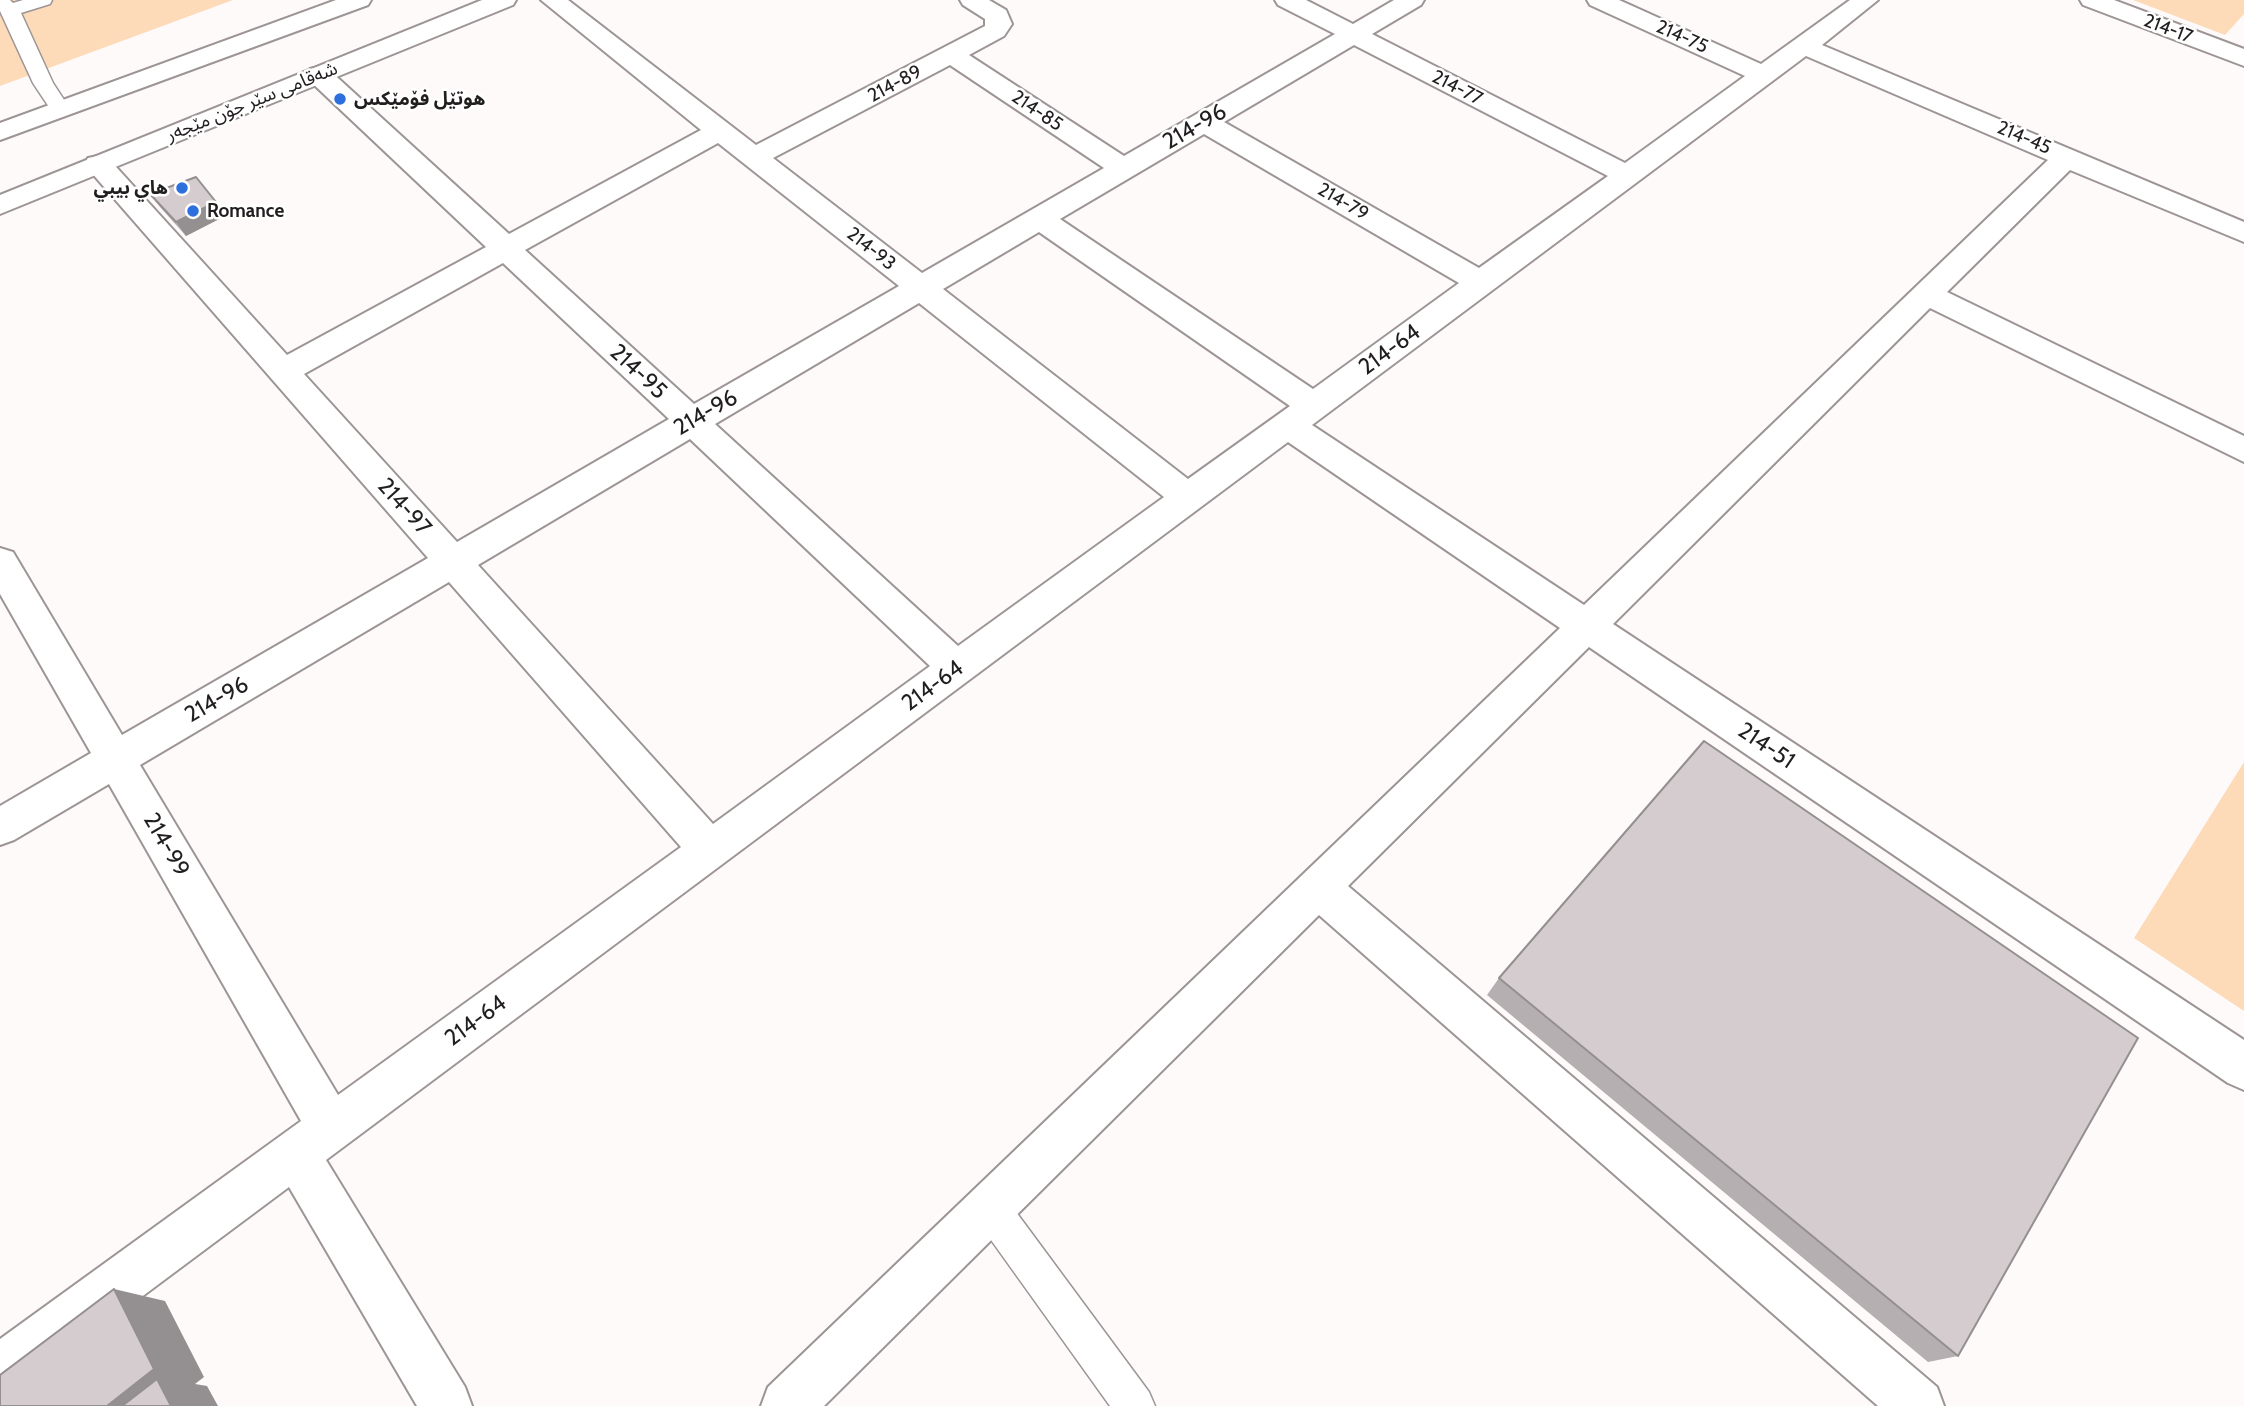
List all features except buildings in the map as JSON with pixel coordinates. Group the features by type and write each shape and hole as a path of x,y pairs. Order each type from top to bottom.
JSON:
{"main road":[{"path":"0,132 359,0"},
{"name":"شەقامی سێر جۆن مێجەر","path":"0,205 504,0"},
{"name":"214-93","path":"552,0 1189,498"},
{"name":"214-77","path":"1287,0 1628,175"},
{"name":"214-96","path":"0,827 1412,0"},
{"name":"214-75","path":"1599,0 1764,75"},
{"name":"214-64","path":"0,1371 1866,0"},
{"name":"214-17","path":"2092,0 2244,58"},
{"name":"214-89","path":"754,158 995,31 999,23 990,3"},
{"name":"214-45","path":"1804,46 2244,233"},
{"name":"214-85","path":"951,54 1124,169"},
{"name":"214-95","path":"320,75 957,668"},
{"name":"214-79","path":"1204,122 1482,283"},
{"path":"283,371 719,131"},
{"path":"787,1406 2067,156"},
{"name":"214-97","path":"98,164 710,850"},
{"name":"214-51","path":"1040,218 1301,416 1587,626 2244,1068"},
{"path":"1926,294 2244,450"},
{"name":"214-99","path":"0,562 116,759 446,1406"},
{"path":"1319,888 1918,1406"}],"lane":[{"path":"43,0 5,6 43,83 60,109"},
{"path":"989,1206 1135,1406"}],"shaded area":[{"path":"0,0 233,0 0,86"},
{"path":"2133,0 2244,0 2244,14 2225,35"},
{"path":"2244,762 2244,1011 2134,938"}],"place":[{"name":"هوتێل فۆمێکس","path":"340,99"},
{"name":"هاي بيبي","path":"182,188"},
{"name":"Romance","path":"193,211"}]}
